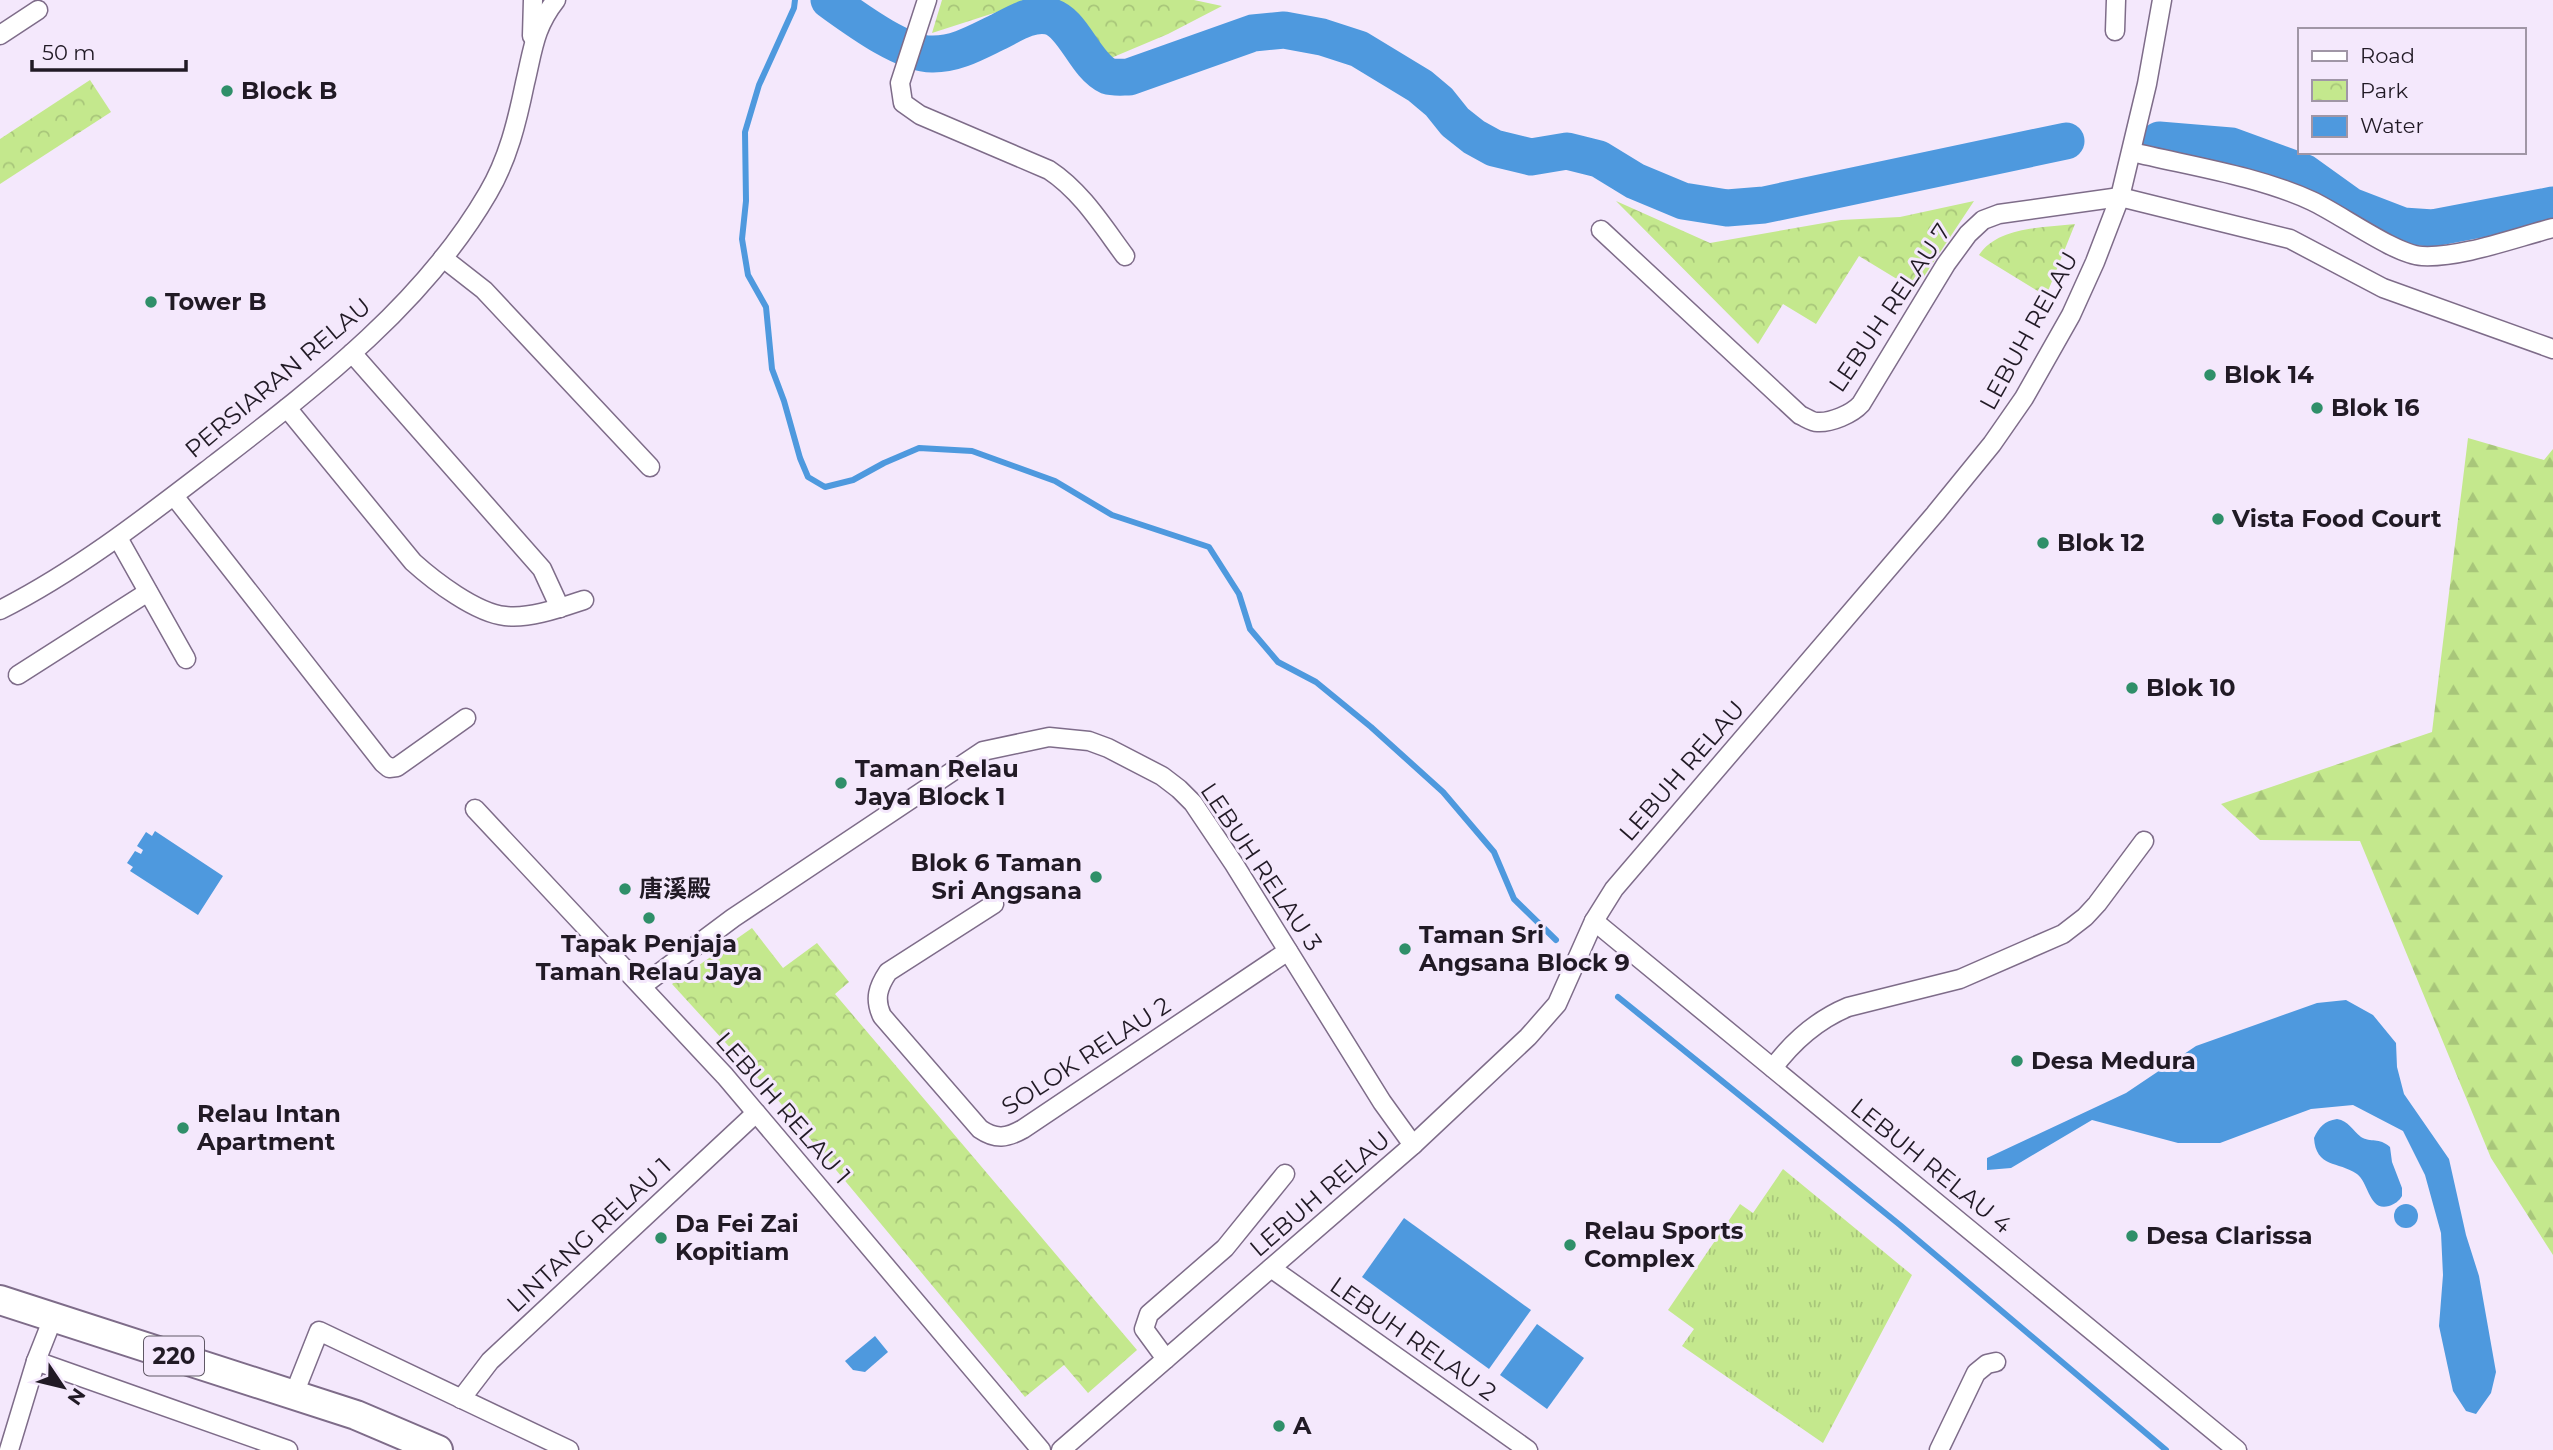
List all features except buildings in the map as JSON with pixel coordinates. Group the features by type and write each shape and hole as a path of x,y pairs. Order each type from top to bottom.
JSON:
{"main road":[{"name":"220","path":"0,1300 295,1394 356,1415 438,1450"}],"street":[{"path":"532,47 533,0"},
{"name":"PERSIARAN RELAU","path":"0,610 26,597 118,538 174,496 287,408 352,352 418,287 469,226 504,162 519,112 537,29 556,0"},
{"path":"927,0 900,83 904,103 911,110 1049,170 1074,190 1125,256"},
{"path":"2115,31 2116,0"},
{"name":"LEBUH RELAU","path":"1060,1450 1413,1145 1528,1037 1557,1004 1594,921 1614,889 1926,525 1992,444 2033,384 2071,315 2120,197 2132,152 2162,0"},
{"path":"0,35 38,10"},
{"path":"2132,152 2264,184 2312,201 2397,248 2419,256 2445,256 2553,228"},
{"path":"2120,197 2290,239 2383,288 2553,349"},
{"name":"LEBUH RELAU 7","path":"1601,230 1800,415 1816,422 1854,411 1861,404 1946,264 1983,220 1999,214 2120,197"},
{"path":"443,258 484,290 650,467"},
{"path":"352,352 535,560 560,608"},
{"path":"287,408 413,562 430,577 493,614 515,617 584,600"},
{"path":"174,496 389,768 397,767 466,718"},
{"path":"118,538 186,659"},
{"path":"18,675 148,592"},
{"name":"LEBUH RELAU 3","path":"642,986 733,918 983,751 1049,737 1089,741 1162,776 1193,803 1382,1102 1413,1145"},
{"name":"LEBUH RELAU 1","path":"475,809 642,986 756,1113 1041,1450"},
{"path":"1773,1068 1789,1047 1831,1014 1848,1007 1960,979 2063,934 2097,904 2144,841"},
{"name":"SOLOK RELAU 2","path":"994,904 888,972 880,984 877,997 882,1016 980,1129 998,1138 1011,1136 1023,1129 1288,951"},
{"name":"LEBUH RELAU 4","path":"1594,921 2237,1450"},
{"name":"LINTANG RELAU 1","path":"461,1399 490,1362 756,1113"},
{"path":"1166,1359 1144,1329 1149,1314 1225,1248 1285,1174"},
{"name":"LEBUH RELAU 2","path":"1271,1268 1528,1450"},
{"path":"9,1450 53,1318"},
{"path":"295,1394 319,1331 569,1450"},
{"path":"37,1362 288,1450"},
{"path":"1939,1450 1976,1373 1987,1364 1996,1362"}],"green space":[{"path":"942,0 1034,0 932,33"},
{"path":"1052,0 1194,0 1222,6 1168,34 1111,58 1069,11"},
{"path":"90,80 111,112 0,184 0,139"},
{"path":"1616,201 1710,243 1841,220 1900,217 1974,201 1915,290 1859,256 1816,324 1783,304 1758,344"},
{"path":"2075,224 2046,296 1979,255 1998,238 2022,230"},
{"path":"2468,438 2544,460 2553,449 2553,1255 2491,1158 2360,841 2260,840 2221,804 2432,732"},
{"path":"752,928 783,968 817,943 849,982 835,994 1137,1350 1088,1393 1064,1365 1025,1397 777,1099 672,984"},
{"path":"1783,1169 1912,1275 1823,1443 1682,1346 1694,1329 1668,1310 1740,1204 1753,1213"}],"water":[{"path":"155,831 223,876 198,915 130,871 133,867 127,863 135,851 141,854 143,850 137,846 146,832 152,836"},
{"path":"2346,1000 2373,1015 2396,1043 2397,1067 2404,1094 2449,1159 2466,1235 2479,1276 2496,1372 2491,1393 2476,1414 2466,1411 2453,1391 2439,1326 2443,1275 2441,1233 2425,1175 2403,1131 2353,1105 2311,1109 2220,1143 2178,1143 2092,1120 2011,1168 1987,1170 1987,1158 2126,1093 2196,1046 2317,1003"},
{"path":"2337,1119 2361,1137 2382,1142 2390,1147 2392,1162 2402,1188 2402,1196 2397,1202 2389,1206 2377,1205 2357,1174 2323,1159 2319,1154 2314,1138 2316,1134 2325,1123"},
{"path":"2406,1204 2414,1208 2418,1216 2414,1224 2406,1228 2398,1224 2394,1216 2398,1208"},
{"path":"1404,1218 1531,1310 1489,1369 1362,1277"},
{"path":"1537,1324 1584,1358 1547,1409 1500,1375"},
{"path":"875,1336 888,1352 865,1372 853,1370 845,1361"}],"waterway":[{"path":"795,0 794,8 759,85 745,132 746,201 742,239 748,275 766,307 772,369 808,477 825,487 853,480 919,448 972,451 1055,481 1112,515 1209,547 1239,594 1250,629 1278,662 1316,682 1443,792 1494,852 1514,899 1556,940"},
{"path":"829,0 893,42 921,53 933,54 967,47 1028,18 1048,16 1065,26 1092,63 1113,77 1129,77 1253,33 1284,30 1322,37 1359,49 1420,86 1439,102 1455,122 1494,148 1531,157 1567,151 1599,159 1635,181 1683,201 1727,208 1764,205 2066,141"},
{"path":"2159,140 2231,146 2305,173 2351,206 2403,226 2433,228 2553,205"},
{"path":"1618,997 1900,1225 2166,1450"}],"place":[{"name":"Block B","path":"227,91"},
{"name":"Tower B","path":"151,302"},
{"name":"Blok 14","path":"2210,375"},
{"name":"Blok 16","path":"2317,408"},
{"name":"Vista Food Court","path":"2218,519"},
{"name":"Blok 12","path":"2043,543"},
{"name":"Blok 10","path":"2132,688"},
{"name":"Taman Relau Jaya Block 1","path":"841,783"},
{"name":"Blok 6 Taman Sri Angsana","path":"1096,877"},
{"name":"唐溪殿","path":"625,889"},
{"name":"Tapak Penjaja Taman Relau Jaya","path":"649,918"},
{"name":"Taman Sri Angsana Block 9","path":"1405,949"},
{"name":"Desa Medura","path":"2017,1061"},
{"name":"Relau Intan Apartment","path":"183,1128"},
{"name":"Desa Clarissa","path":"2132,1236"},
{"name":"Da Fei Zai Kopitiam","path":"661,1238"},
{"name":"Relau Sports Complex","path":"1570,1245"},
{"name":"A","path":"1279,1426"}]}
